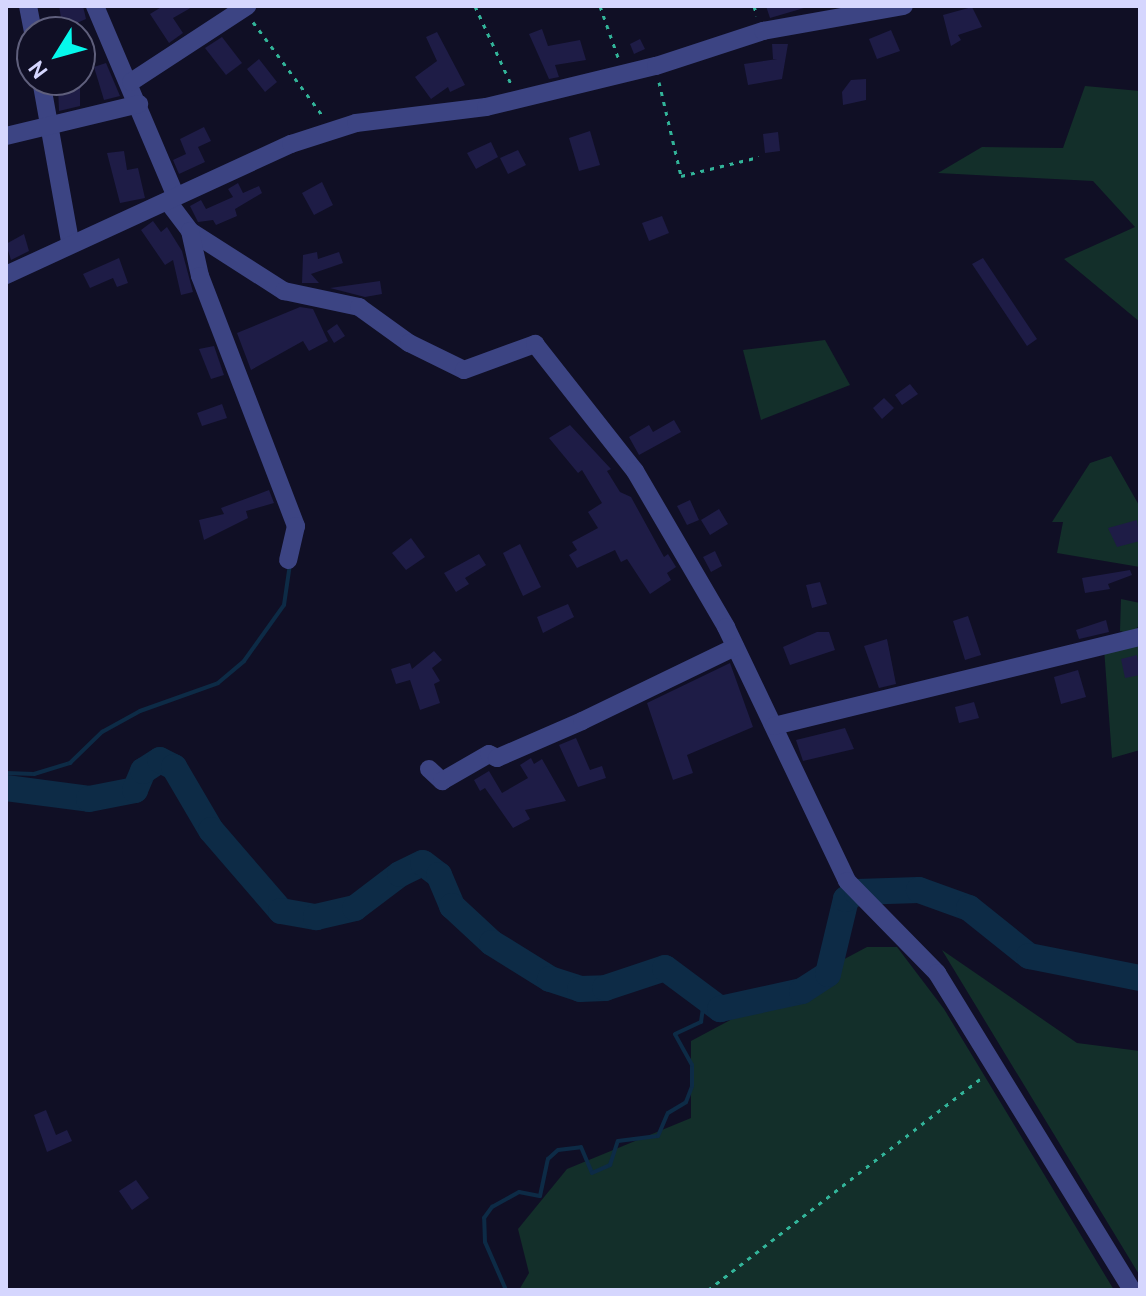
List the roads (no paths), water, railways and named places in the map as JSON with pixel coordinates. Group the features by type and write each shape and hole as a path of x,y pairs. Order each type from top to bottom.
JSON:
{"street":[{"path":"95,6 131,82 172,200 190,231 200,276 296,526 288,560"},
{"path":"6,275 70,241 172,200 291,144 334,131 517,97 622,71 656,66 763,31 904,6"},
{"path":"131,82 245,7"},
{"path":"44,96 70,241"},
{"path":"6,136 50,128 139,104"},
{"path":"190,231 284,291 359,307 409,343 464,370 535,344 635,471 735,647 847,881 937,973 1132,1290"},
{"path":"774,726 1140,637"},
{"path":"429,769 442,781 489,754 497,758 735,647"}],"waterway":[{"path":"6,773 34,774 70,763 102,732 140,711 218,683 244,661 284,605 290,564"},
{"path":"6,788 89,799 135,790 143,771 160,760 174,767 211,830 281,911 316,917 355,908 400,874 423,863 439,875 452,906 492,943 550,979 580,989 605,988 665,968 720,1009 802,991 828,974 846,899 857,892 919,890 969,908 1029,956 1140,978"},
{"path":"506,1290 485,1242 484,1218 492,1207 519,1192 540,1196 548,1159 558,1150 581,1147 592,1173 610,1165 618,1141 658,1136 668,1113 686,1102 692,1086 692,1065 675,1034 701,1022 704,1000"}]}
